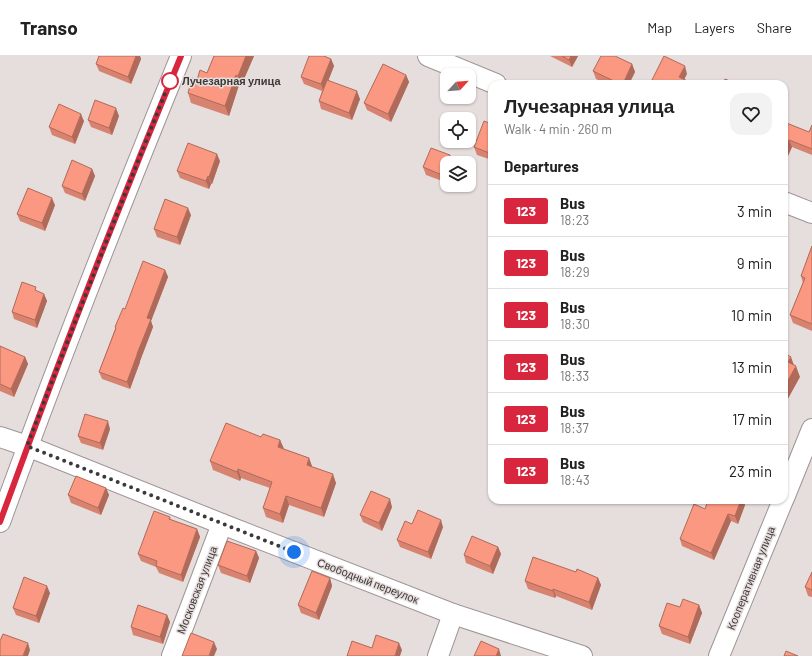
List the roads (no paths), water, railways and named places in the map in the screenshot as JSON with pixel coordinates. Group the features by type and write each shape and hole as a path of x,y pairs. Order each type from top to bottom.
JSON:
{"street":[{"path":"0,522 27,446 117,214 181,56"},
{"path":"428,56 488,81"},
{"path":"788,204 812,213"},
{"name":"Кооперативная улица","path":"788,489 812,429"},
{"name":"Свободный переулок","path":"0,437 27,446 453,614 582,656"},
{"name":"Кооперативная улица","path":"719,656 782,504"},
{"name":"Московская улица","path":"172,656 222,524"},
{"path":"438,656 453,614"}],"place":[{"name":"Лучезарная улица","path":"170,81"}]}
